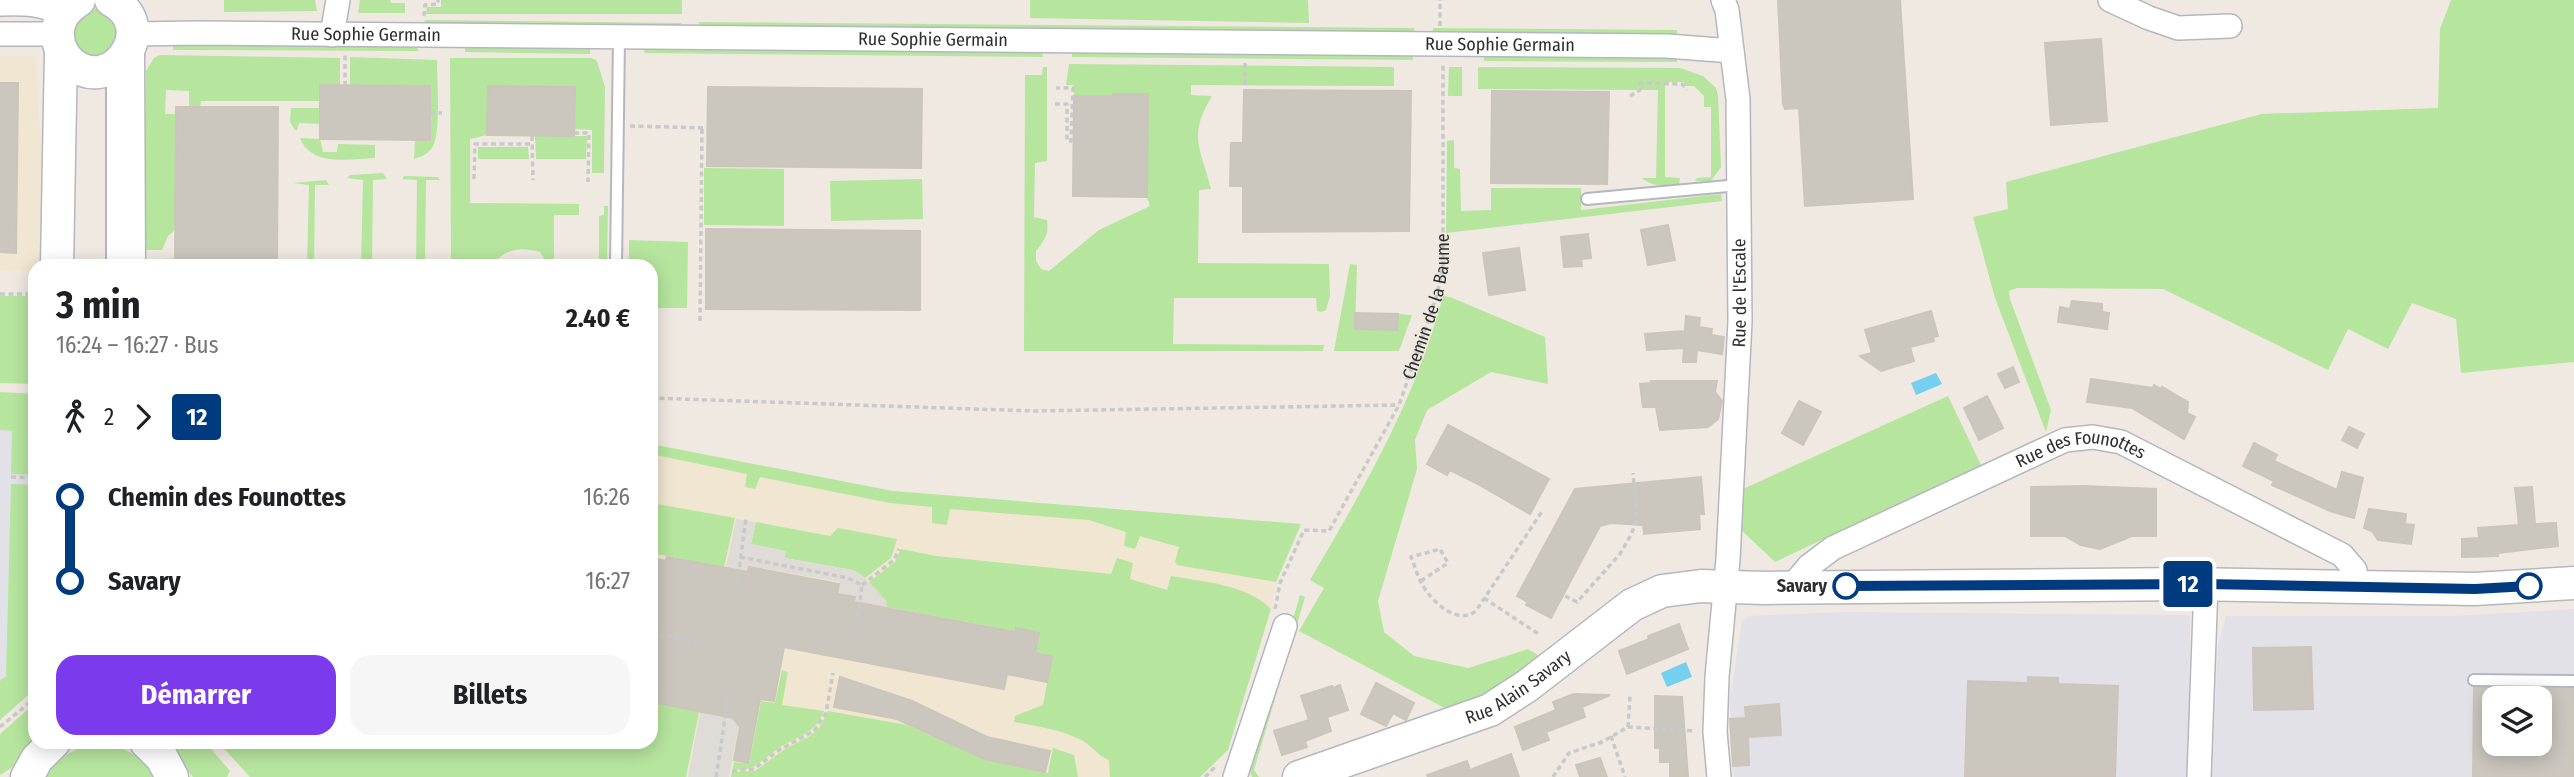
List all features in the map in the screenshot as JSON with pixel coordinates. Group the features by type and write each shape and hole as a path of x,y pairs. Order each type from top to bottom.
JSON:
{"street":[{"path":"338,0 338,44"},
{"name":"Rue de l'Escale","path":"1723,0 1738,99 1740,321 1725,586"},
{"path":"2110,0 2178,28 2230,26"},
{"path":"0,4 29,3 69,16"},
{"path":"0,34 69,16"},
{"path":"69,16 71,63 111,39 140,259"},
{"path":"57,259 69,16"},
{"name":"Rue Sophie Germain","path":"111,39 338,44 619,38 1667,46 1732,51"},
{"name":"Rue des Founottes","path":"1793,586 1809,566 1833,548 2065,440 2093,437 2121,442 2342,555 2350,561 2355,570 2356,587"},
{"path":"1719,777 1715,732 1725,586 1764,588 2206,584 2475,589 2574,583"},
{"path":"2199,777 2206,584"},
{"name":"Rue Alain Savary","path":"1299,777 1351,769 1490,710 1527,686 1632,605 1647,597 1662,591 1725,586"},
{"path":"1235,777 1285,626"},
{"path":"153,749 174,776"}],"lane":[{"path":"616,259 619,38"},
{"path":"111,39 112,259"},
{"path":"1587,199 1739,185"},
{"path":"2474,680 2574,681"}],"path":[{"path":"424,18 425,5 438,4 438,0"},
{"path":"1440,0 1440,26"},
{"path":"338,44 345,86"},
{"path":"1245,61 1245,85"},
{"name":"Chemin de la Baume","path":"1329,531 1399,405 1437,295 1443,265 1443,63"},
{"path":"1630,96 1640,90 1640,83 1682,84 1688,90"},
{"path":"1055,104 1068,104 1067,141 1071,141 1073,89 1056,88"},
{"path":"430,113 442,113"},
{"path":"617,126 708,128"},
{"path":"699,321 702,128"},
{"path":"574,133 589,133 588,182"},
{"path":"532,136 533,180"},
{"path":"474,179 475,144 532,144"},
{"path":"0,294 28,294"},
{"path":"658,398 1034,411 1399,405"},
{"path":"1565,596 1577,602 1620,554 1637,519 1633,473"},
{"path":"11,477 28,478"},
{"path":"1421,581 1448,563 1440,549 1411,557 1421,581 1440,607 1461,615 1469,615 1484,598 1543,510"},
{"path":"736,592 747,518"},
{"path":"857,625 862,585 894,560 899,549"},
{"path":"740,557 848,578 862,585"},
{"path":"1484,598 1540,635"},
{"path":"658,634 698,642"},
{"path":"732,771 754,769 784,747 814,731 826,713 834,673"},
{"path":"1628,727 1630,696"},
{"path":"716,777 728,698"},
{"path":"0,727 28,704"},
{"path":"1553,777 1569,753 1628,727 1715,732"},
{"path":"1611,736 1625,777"}],"shaded area":[{"path":"0,56 35,56 43,177 43,259 28,259 28,271 0,271"},
{"path":"0,401 28,401 28,695 0,720"},
{"path":"658,446 893,492 1302,524 1276,583 1271,607 1199,777 250,777 224,749 658,749"},
{"path":"736,519 756,522 751,544 786,551 785,558 853,570 860,574 878,591 887,607 868,604 863,627 850,625 856,597 838,594 840,582 750,566 747,575 725,571"},
{"path":"2574,609 2574,777 2212,777 2218,647 2226,616 2455,616"},
{"path":"1845,612 2190,615 2189,777 1734,777 1730,699 1742,621 1749,616"},
{"path":"700,713 740,720 729,777 688,777"}],"green space":[{"path":"224,0 315,0 317,11 224,12"},
{"path":"360,0 405,3 405,13 358,13"},
{"path":"441,0 682,0 682,14 426,14 427,7 441,7"},
{"path":"1030,0 1308,0 1309,23 1030,18"},
{"path":"2451,0 2574,0 2574,362 2461,373 2456,319 2412,303 2388,349 2348,329 2328,370 2163,289 2017,288 2009,291 2010,299 2051,410 2046,432 1995,298 1973,217 2008,209 2006,182 2262,114 2438,108 2440,29"},
{"path":"92,8 103,9 116,19 118,46 93,59 77,51 71,25"},
{"path":"424,20 682,23 678,27 426,24"},
{"path":"698,22 1414,28 1414,34 705,30"},
{"path":"1433,28 1677,30 1677,36 1433,34"},
{"path":"173,44 418,46 418,51 173,50"},
{"path":"465,47 590,48 590,54 465,52"},
{"path":"645,47 1042,52 1043,57 644,53"},
{"path":"1072,51 1413,54 1413,60 1072,57"},
{"path":"1484,54 1677,56 1677,62 1484,61"},
{"path":"160,55 340,58 340,86 320,101 201,101 200,107 189,107 189,91 166,90 165,114 176,114 176,229 168,236 162,250 144,250 146,71 154,58"},
{"path":"350,57 437,60 437,129 433,146 427,153 414,159 415,140 430,140 430,87 350,86"},
{"path":"450,58 592,58 597,61 605,87 604,173 592,173 592,130 574,129 575,88 487,135 470,139 470,203 579,204 579,215 554,215 554,259 544,259 540,252 519,249 499,259 451,259"},
{"path":"1069,64 1394,67 1394,86 1191,85 1191,95 1212,96 1204,110 1198,133 1200,152 1211,189 1199,190 1198,263 1329,264 1330,296 1326,310 1322,312 1317,311 1316,298 1174,298 1173,344 1324,345 1323,351 1024,351 1025,75 1042,75 1043,67 1047,67 1047,161 1035,163 1034,217 1047,220 1046,237 1036,251 1036,261 1041,269 1049,271 1099,230 1150,206 1147,197 1147,95 1074,96 1074,85 1066,85"},
{"path":"1449,67 1462,67 1462,96 1448,96"},
{"path":"1478,67 1680,68 1703,76 1716,88 1718,95 1721,167 1711,181 1695,181 1697,178 1711,177 1711,107 1704,107 1704,96 1694,86 1684,86 1684,82 1665,82 1665,177 1680,178 1679,184 1660,185 1642,178 1656,178 1658,90 1478,89"},
{"path":"291,108 320,108 320,124 299,123 295,130 290,122"},
{"path":"535,136 587,136 586,159 536,159"},
{"path":"300,138 320,139 323,152 337,152 338,144 375,145 375,158 343,160 322,157 313,154"},
{"path":"1454,140 1454,168 1460,169 1461,211 1491,210 1491,188 1581,188 1581,210 1721,194 1722,201 1446,233 1447,141"},
{"path":"478,147 528,147 529,159 478,159"},
{"path":"704,168 784,169 784,226 704,225"},
{"path":"383,173 387,179 373,180 372,259 361,259 363,180 347,178 350,175"},
{"path":"404,176 438,177 440,180 426,180 425,259 416,259 417,180 402,179"},
{"path":"922,179 923,219 831,221 830,181"},
{"path":"326,180 329,185 315,185 314,259 307,259 309,185 293,183"},
{"path":"604,206 608,206 607,259 599,259 599,216 604,215"},
{"path":"629,240 688,242 687,308 658,308 658,259 629,259"},
{"path":"1350,264 1357,265 1355,329 1397,330 1398,314 1412,315 1399,351 1334,351"},
{"path":"0,296 28,296 28,384 0,383"},
{"path":"1443,296 1545,337 1548,384 1491,372 1427,410 1415,440 1417,469 1378,601 1384,632 1414,656 1468,668 1528,649 1548,661 1454,713 1299,631 1324,588 1310,580 1368,478 1403,407 1432,334"},
{"path":"0,392 28,394 28,475 11,474 12,431 0,430"},
{"path":"1948,396 1981,465 1775,562 1740,529 1743,489"},
{"path":"658,445 893,491 1301,524 1276,582 1177,565 1175,562 1179,547 1140,536 1135,549 1124,546 1126,532 1089,520 950,509 947,525 932,523 932,507 890,503 760,477 755,489 745,487 747,474 658,455"},
{"path":"11,484 28,485 28,695 0,720 0,681 6,676"},
{"path":"658,504 735,518 724,567 658,554"},
{"path":"756,522 830,536 838,528 897,539 891,558 865,578 853,570 785,558 785,551 751,544"},
{"path":"901,549 936,556 1111,574 1117,558 1133,563 1130,579 1167,590 1171,576 1224,585 1261,601 1271,609 1228,750 1200,777 1110,777 1109,760 1081,740 1057,731 1014,722 1015,716 1043,705 1052,657 1036,653 1039,632 1015,628 1014,631 887,607 886,601 869,582 895,562"},
{"path":"1300,595 1305,597 1254,770 1259,777 1252,777 1249,769"},
{"path":"782,670 788,672 782,705 824,711 821,718 807,733 782,746 760,763 741,770 733,769 734,762 749,764 761,701 775,703"},
{"path":"658,704 699,712 686,777 250,777 224,749 658,749"},
{"path":"28,709 29,749 21,760 0,775 0,734"},
{"path":"828,711 907,725 985,760 1048,773 1053,748 1074,755 1078,777 731,777 732,772 755,771 785,749 810,736 820,727"},
{"path":"80,749 121,749 133,754 156,777 46,777 56,763"},
{"path":"171,749 211,749 230,771 227,777 193,777"}],"water":[{"path":"1936,373 1942,384 1916,395 1911,383"},
{"path":"1686,662 1692,677 1667,687 1661,673"}],"building":[{"path":"1778,0 1900,0 1913,199 1805,206 1799,108 1785,109 1783,104"},
{"path":"2101,39 2107,121 2051,125 2045,43"},
{"path":"0,83 18,83 16,253 0,252"},
{"path":"320,85 430,86 430,140 320,139"},
{"path":"488,86 575,87 574,136 487,135"},
{"path":"708,87 922,89 921,168 707,166"},
{"path":"1244,90 1411,91 1409,231 1243,232 1243,186 1230,186 1231,143 1243,143"},
{"path":"1492,91 1609,92 1607,184 1491,183"},
{"path":"1148,94 1147,197 1073,196 1074,96"},
{"path":"176,107 278,107 277,259 175,259"},
{"path":"1668,225 1675,260 1648,265 1641,230"},
{"path":"706,229 920,231 920,310 706,309"},
{"path":"1588,234 1591,258 1581,259 1582,266 1564,267 1561,237"},
{"path":"1519,248 1525,290 1489,295 1483,253"},
{"path":"2072,301 2102,304 2102,312 2109,313 2107,329 2058,322 2060,307 2070,309"},
{"path":"1931,311 1938,336 1933,337 1934,341 1910,347 1914,361 1881,371 1860,356 1872,353 1865,330"},
{"path":"1355,313 1398,314 1397,330 1355,329"},
{"path":"1686,316 1700,318 1699,327 1712,329 1711,335 1724,337 1722,354 1697,350 1696,362 1683,362 1684,348 1647,350 1645,334 1685,331"},
{"path":"2013,367 2019,382 2005,388 1998,374"},
{"path":"2091,379 2162,387 2188,402 2187,413 2195,417 2184,439 2132,408 2087,402"},
{"path":"1651,381 1717,381 1715,392 1722,401 1718,419 1708,427 1660,430 1656,407 1643,407 1640,384"},
{"path":"1987,396 2003,428 1979,440 1964,408"},
{"path":"1799,401 1821,412 1803,445 1782,433"},
{"path":"1448,425 1549,479 1530,514 1450,470 1447,475 1427,464"},
{"path":"2349,427 2364,434 2357,448 2342,440"},
{"path":"2254,443 2277,455 2274,461 2337,490 2342,472 2363,478 2354,518 2330,511 2272,485 2274,481 2243,466"},
{"path":"1701,477 1704,514 1699,514 1700,529 1644,534 1643,525 1611,523 1600,526 1551,618 1526,605 1528,602 1517,596 1575,489"},
{"path":"2031,487 2156,489 2156,536 2132,536 2100,549 2081,545 2065,536 2031,536"},
{"path":"2532,487 2535,524 2556,523 2558,546 2498,553 2498,556 2462,557 2462,539 2479,538 2478,528 2519,525 2515,488"},
{"path":"2369,509 2406,514 2405,524 2414,525 2411,544 2378,540 2372,531 2364,528"},
{"path":"667,557 748,572 749,567 839,584 837,594 855,597 854,602 1015,632 1016,628 1039,633 1035,653 1052,657 1047,682 1007,674 1004,689 784,647 774,701 760,699 748,763 734,760 740,727 733,718 658,703 658,559 666,561"},
{"path":"1679,624 1688,649 1627,674 1619,651"},
{"path":"2311,647 2313,709 2254,710 2253,648"},
{"path":"840,677 912,701 987,737 1050,751 1045,772 984,759 897,719 834,707"},
{"path":"2028,677 2058,678 2058,684 2118,686 2115,777 1965,777 1968,681 2028,683"},
{"path":"1376,683 1414,703 1406,720 1393,713 1386,726 1361,714"},
{"path":"1340,685 1348,710 1327,717 1331,731 1305,741 1307,747 1282,755 1274,731 1309,720 1301,696"},
{"path":"2474,688 2482,688 2482,756 2552,756 2552,689 2574,689 2574,777 2473,777"},
{"path":"1574,694 1610,695 1582,707 1585,717 1546,732 1549,740 1523,750 1515,727 1556,710 1553,702"},
{"path":"1655,696 1682,697 1688,777 1670,777 1670,762 1660,762 1660,748 1655,748"},
{"path":"1779,704 1781,735 1748,737 1749,765 1733,766 1730,719 1746,718 1745,707"},
{"path":"1511,754 1519,777 1427,775 1467,761 1470,770"},
{"path":"1600,758 1607,777 1580,777 1576,765"}],"bus line":[{"name":"12","path":"1846,586 2206,584 2475,589 2529,586"}],"place":[{"name":"Savary","path":"1846,586"}]}
